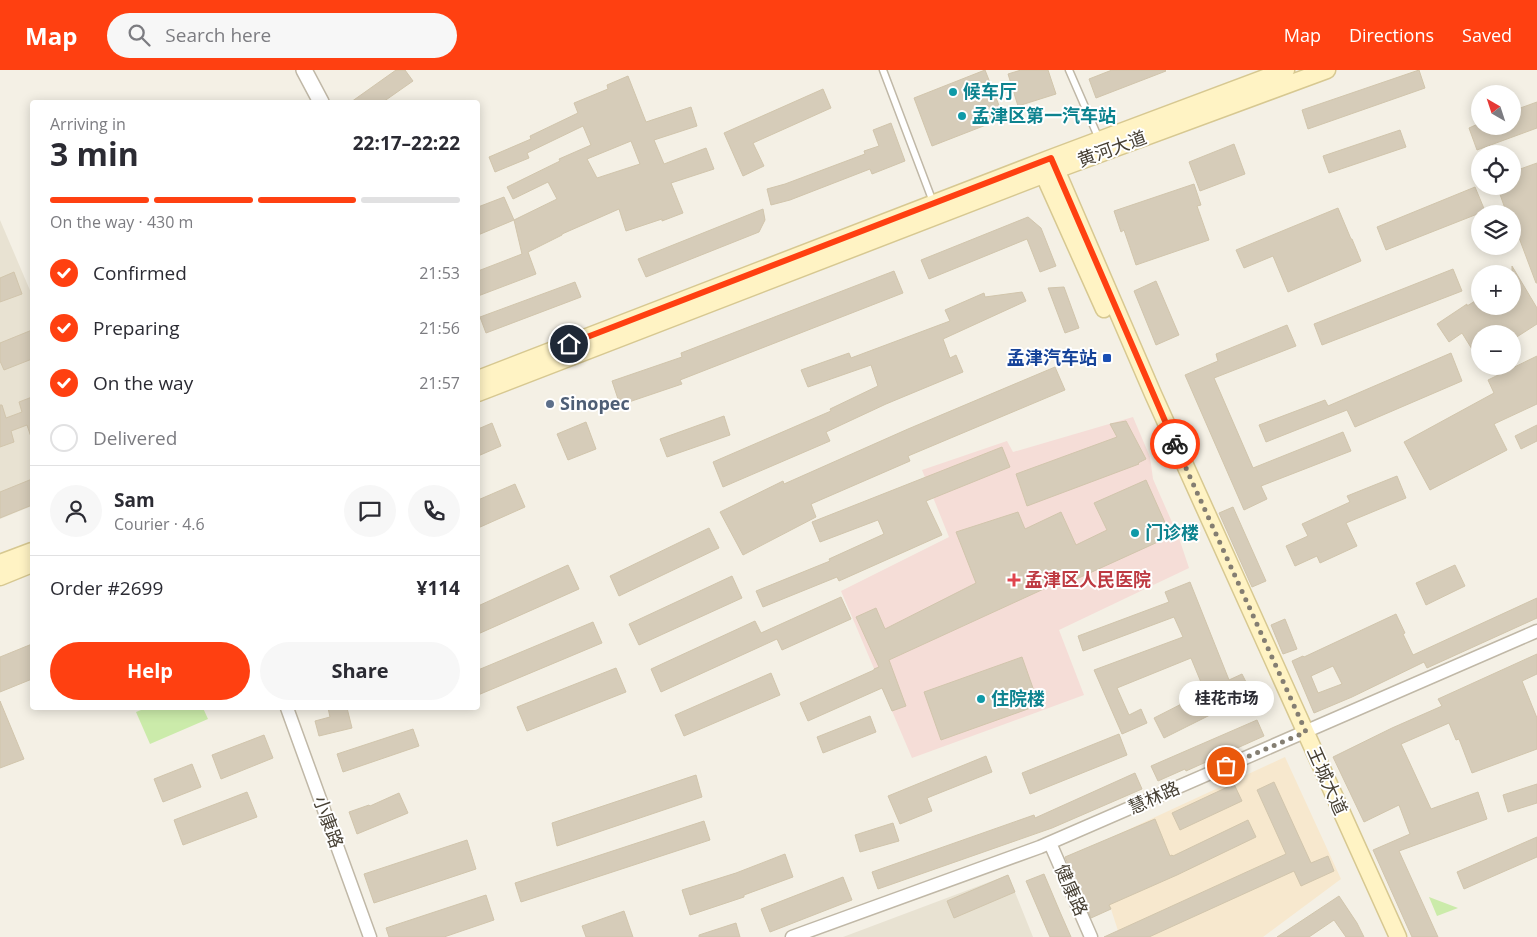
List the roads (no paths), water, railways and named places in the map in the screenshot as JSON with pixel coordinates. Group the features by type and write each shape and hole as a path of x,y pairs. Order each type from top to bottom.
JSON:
{"main road":[{"name":"黄河大道","path":"1101,146 1286,70"},
{"name":"黄河大道","path":"480,392 1047,166 1327,70"},
{"name":"王城大道","path":"1047,166 1301,734 1388,937"},
{"name":"黄河大道","path":"480,378 936,209"},
{"path":"0,563 30,552"},
{"path":"0,577 30,565"},
{"name":"王城大道","path":"1301,734 1398,937"}],"street":[{"path":"304,70 321,100"},
{"name":"慧林路","path":"792,937 1050,843 1537,631"},
{"name":"小康路","path":"288,710 370,937"},
{"name":"健康路","path":"1050,843 1091,937"}],"lane":[{"path":"883,70 936,209"},
{"path":"1069,70 1101,146"}],"place":[{"name":"候车厅","path":"953,92"},
{"name":"孟津区第一汽车站","path":"962,116"},
{"name":"孟津汽车站","path":"1107,358"},
{"name":"Sinopec","path":"550,404"},
{"name":"门诊楼","path":"1135,533"},
{"name":"孟津区人民医院","path":"1014,580"},
{"name":"住院楼","path":"981,699"},
{"name":"桂花市场","path":"1226,766"}]}
